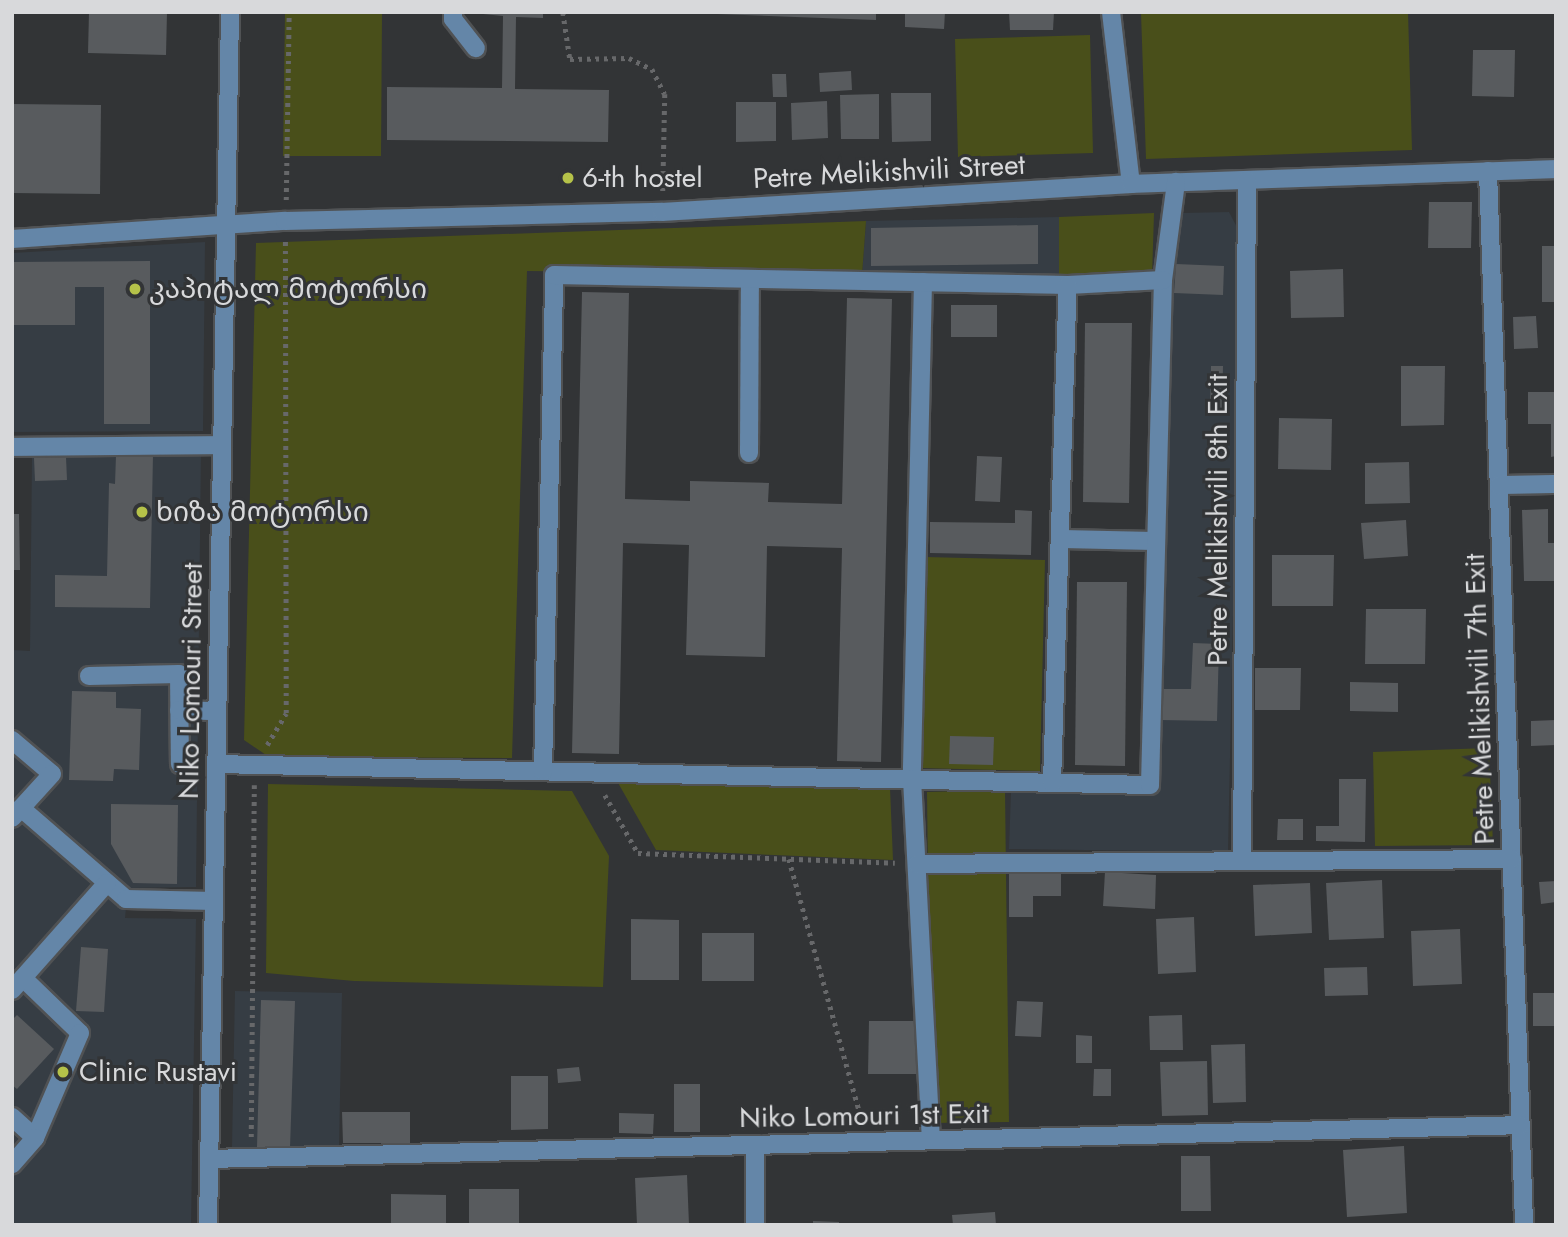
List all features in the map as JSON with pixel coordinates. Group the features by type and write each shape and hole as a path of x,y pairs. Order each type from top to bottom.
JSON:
{"street":[{"name":"Niko Lomouri Street","path":"208,1225 230,12"},
{"path":"453,12 453,19 476,48"},
{"path":"1111,12 1131,184"},
{"name":"Petre Melikishvili Street","path":"12,239 285,221 662,212 1131,184 1556,169"},
{"name":"Petre Melikishvili 7th Exit","path":"1488,172 1524,1225"},
{"name":"Petre Melikishvili 8th Exit","path":"1242,861 1247,180"},
{"path":"216,764 1150,785 1163,280 1176,182"},
{"path":"543,771 554,275 1068,285 1163,280"},
{"path":"749,453 750,279"},
{"path":"923,282 912,779 931,1140"},
{"path":"1052,782 1068,285"},
{"path":"12,447 222,445"},
{"path":"1499,485 1556,484"},
{"path":"1060,540 1156,541"},
{"path":"89,676 179,674 180,764"},
{"path":"179,710 217,711"},
{"path":"12,740 52,774 17,813 126,899 214,901"},
{"path":"916,864 1512,859"},
{"path":"12,1164 35,1138 80,1033 18,984 107,883"},
{"path":"12,1117 35,1138"},
{"name":"Niko Lomouri 1st Exit","path":"209,1159 1521,1125"},
{"path":"755,1145 755,1225"}],"path":[{"path":"251,1158 255,765 286,713 285,221 289,12"},
{"path":"563,12 570,59 629,58 652,69 665,94 662,212"},
{"path":"593,772 638,853 916,864"},
{"path":"789,859 867,1142"}],"shaded area":[{"path":"1229,212 1241,235 1228,852 1009,849 1011,792 1157,794 1173,247 1182,213"},
{"path":"1059,217 1059,282 862,275 866,221"},
{"path":"205,242 203,431 12,432 12,253"},
{"path":"201,451 196,887 128,888 125,918 196,919 191,1225 12,1225 12,650 30,651 32,456"},
{"path":"235,991 342,993 339,1149 232,1147"}],"green space":[{"path":"285,12 382,12 381,156 283,156"},
{"path":"1408,12 1412,150 1146,159 1141,13"},
{"path":"1090,35 1093,153 958,157 955,39"},
{"path":"1154,213 1152,277 1059,282 1059,217"},
{"path":"866,221 862,275 527,271 512,758 269,757 244,740 256,243"},
{"path":"925,557 1045,560 1040,771 920,768"},
{"path":"1489,748 1493,845 1375,846 1373,752"},
{"path":"617,781 890,788 893,860 656,850"},
{"path":"268,784 572,791 609,856 603,987 354,981 266,973"},
{"path":"1005,790 1009,1122 931,1123 927,792"}],"building":[{"path":"89,12 167,12 166,55 88,53"},
{"path":"463,12 543,12 543,18 516,17 515,89 609,90 608,142 387,140 387,87 502,88 503,16"},
{"path":"663,12 876,12 876,20"},
{"path":"905,12 945,12 944,29 905,27"},
{"path":"1009,12 1054,12 1053,30 1010,30"},
{"path":"1473,50 1515,50 1514,97 1472,96"},
{"path":"851,71 852,90 820,92 819,73"},
{"path":"772,74 786,74 787,97 773,97"},
{"path":"891,93 931,93 931,141 892,142"},
{"path":"879,94 879,139 841,139 840,95"},
{"path":"827,101 828,138 792,140 791,103"},
{"path":"736,102 776,102 776,141 736,142"},
{"path":"12,104 101,105 100,194 12,193"},
{"path":"1429,202 1472,202 1471,248 1428,248"},
{"path":"1038,225 1038,264 871,266 871,228"},
{"path":"1542,246 1556,246 1556,302 1542,302"},
{"path":"150,261 150,424 104,424 104,287 75,287 75,325 12,325 12,262"},
{"path":"1176,264 1224,266 1223,295 1174,293"},
{"path":"1343,269 1344,317 1291,318 1290,271"},
{"path":"582,292 629,293 625,499 690,501 690,481 769,483 768,502 842,504 847,298 892,299 881,762 837,761 842,548 767,546 765,657 686,655 689,545 623,543 619,754 572,753"},
{"path":"951,305 997,305 997,337 951,337"},
{"path":"1536,316 1538,348 1514,349 1513,317"},
{"path":"1085,323 1132,323 1129,503 1083,502"},
{"path":"1211,366 1223,366 1222,409 1210,409"},
{"path":"1401,366 1445,366 1444,425 1401,426"},
{"path":"1528,392 1556,392 1556,456 1551,457 1551,424 1528,424"},
{"path":"1279,418 1332,419 1331,470 1278,469"},
{"path":"116,455 153,455 150,608 55,607 55,575 107,576 109,483 115,484"},
{"path":"977,456 1002,457 1000,502 975,501"},
{"path":"66,457 67,480 35,481 34,458"},
{"path":"1409,462 1410,503 1365,504 1365,463"},
{"path":"1548,509 1548,543 1556,543 1556,581 1524,581 1522,510"},
{"path":"1015,510 1032,511 1031,555 930,553 930,522 1015,523"},
{"path":"12,514 19,514 20,570 12,570"},
{"path":"1406,520 1408,556 1364,559 1361,523"},
{"path":"1272,555 1334,555 1333,606 1272,606"},
{"path":"1077,582 1127,582 1125,766 1075,765"},
{"path":"1366,609 1426,609 1425,664 1365,664"},
{"path":"1193,643 1219,644 1217,721 1160,720 1161,689 1191,689"},
{"path":"1255,668 1301,668 1300,710 1255,710"},
{"path":"1350,682 1398,683 1398,712 1350,711"},
{"path":"72,691 116,692 116,708 141,709 139,770 114,769 113,781 69,780"},
{"path":"1556,720 1556,745 1531,746 1531,721"},
{"path":"950,736 994,737 993,765 949,764"},
{"path":"1339,779 1366,779 1365,842 1316,841 1316,826 1339,826"},
{"path":"111,804 178,805 177,884 133,883 111,844"},
{"path":"1278,819 1303,819 1303,840 1277,840"},
{"path":"1105,872 1156,875 1155,909 1103,906"},
{"path":"1009,874 1061,874 1061,896 1033,896 1033,917 1009,917"},
{"path":"1382,880 1384,938 1329,940 1326,883"},
{"path":"1556,881 1556,902 1541,904 1539,882"},
{"path":"1310,883 1312,933 1255,936 1253,885"},
{"path":"1194,917 1196,972 1158,974 1156,919"},
{"path":"631,919 679,920 679,980 631,980"},
{"path":"1460,929 1462,984 1413,986 1411,931"},
{"path":"702,933 754,933 754,981 702,981"},
{"path":"81,947 108,949 104,1012 76,1011"},
{"path":"1367,967 1368,995 1325,996 1324,968"},
{"path":"1533,993 1556,993 1556,1026 1533,1026"},
{"path":"261,1000 295,1001 290,1148 257,1147"},
{"path":"1017,1001 1043,1002 1041,1037 1015,1036"},
{"path":"17,1015 54,1049 17,1089 12,1085 12,1020"},
{"path":"1182,1015 1183,1050 1150,1050 1149,1016"},
{"path":"869,1021 922,1021 922,1074 868,1074"},
{"path":"1076,1035 1092,1036 1092,1063 1076,1063"},
{"path":"1245,1044 1246,1102 1213,1103 1211,1045"},
{"path":"1207,1061 1208,1115 1162,1116 1160,1062"},
{"path":"579,1067 581,1081 558,1083 557,1069"},
{"path":"1094,1069 1111,1069 1111,1096 1093,1096"},
{"path":"511,1076 548,1076 548,1129 511,1130"},
{"path":"674,1084 700,1084 700,1132 674,1132"},
{"path":"342,1112 410,1112 410,1143 343,1143"},
{"path":"619,1113 654,1114 653,1134 619,1133"},
{"path":"1404,1146 1407,1213 1347,1217 1343,1150"},
{"path":"1181,1156 1210,1156 1211,1211 1181,1211"},
{"path":"687,1175 689,1225 637,1225 635,1178"},
{"path":"469,1189 519,1189 519,1225 469,1225"},
{"path":"391,1194 446,1195 446,1225 391,1225"},
{"path":"995,1212 996,1225 953,1225 952,1215"},
{"path":"813,1221 839,1222 839,1225 813,1225"}],"place":[{"name":"6-th hostel","path":"568,178"},
{"name":"კაპიტალ მოტორსი","path":"135,289"},
{"name":"ხიზა მოტორსი","path":"142,512"},
{"name":"Clinic Rustavi","path":"63,1072"}]}
